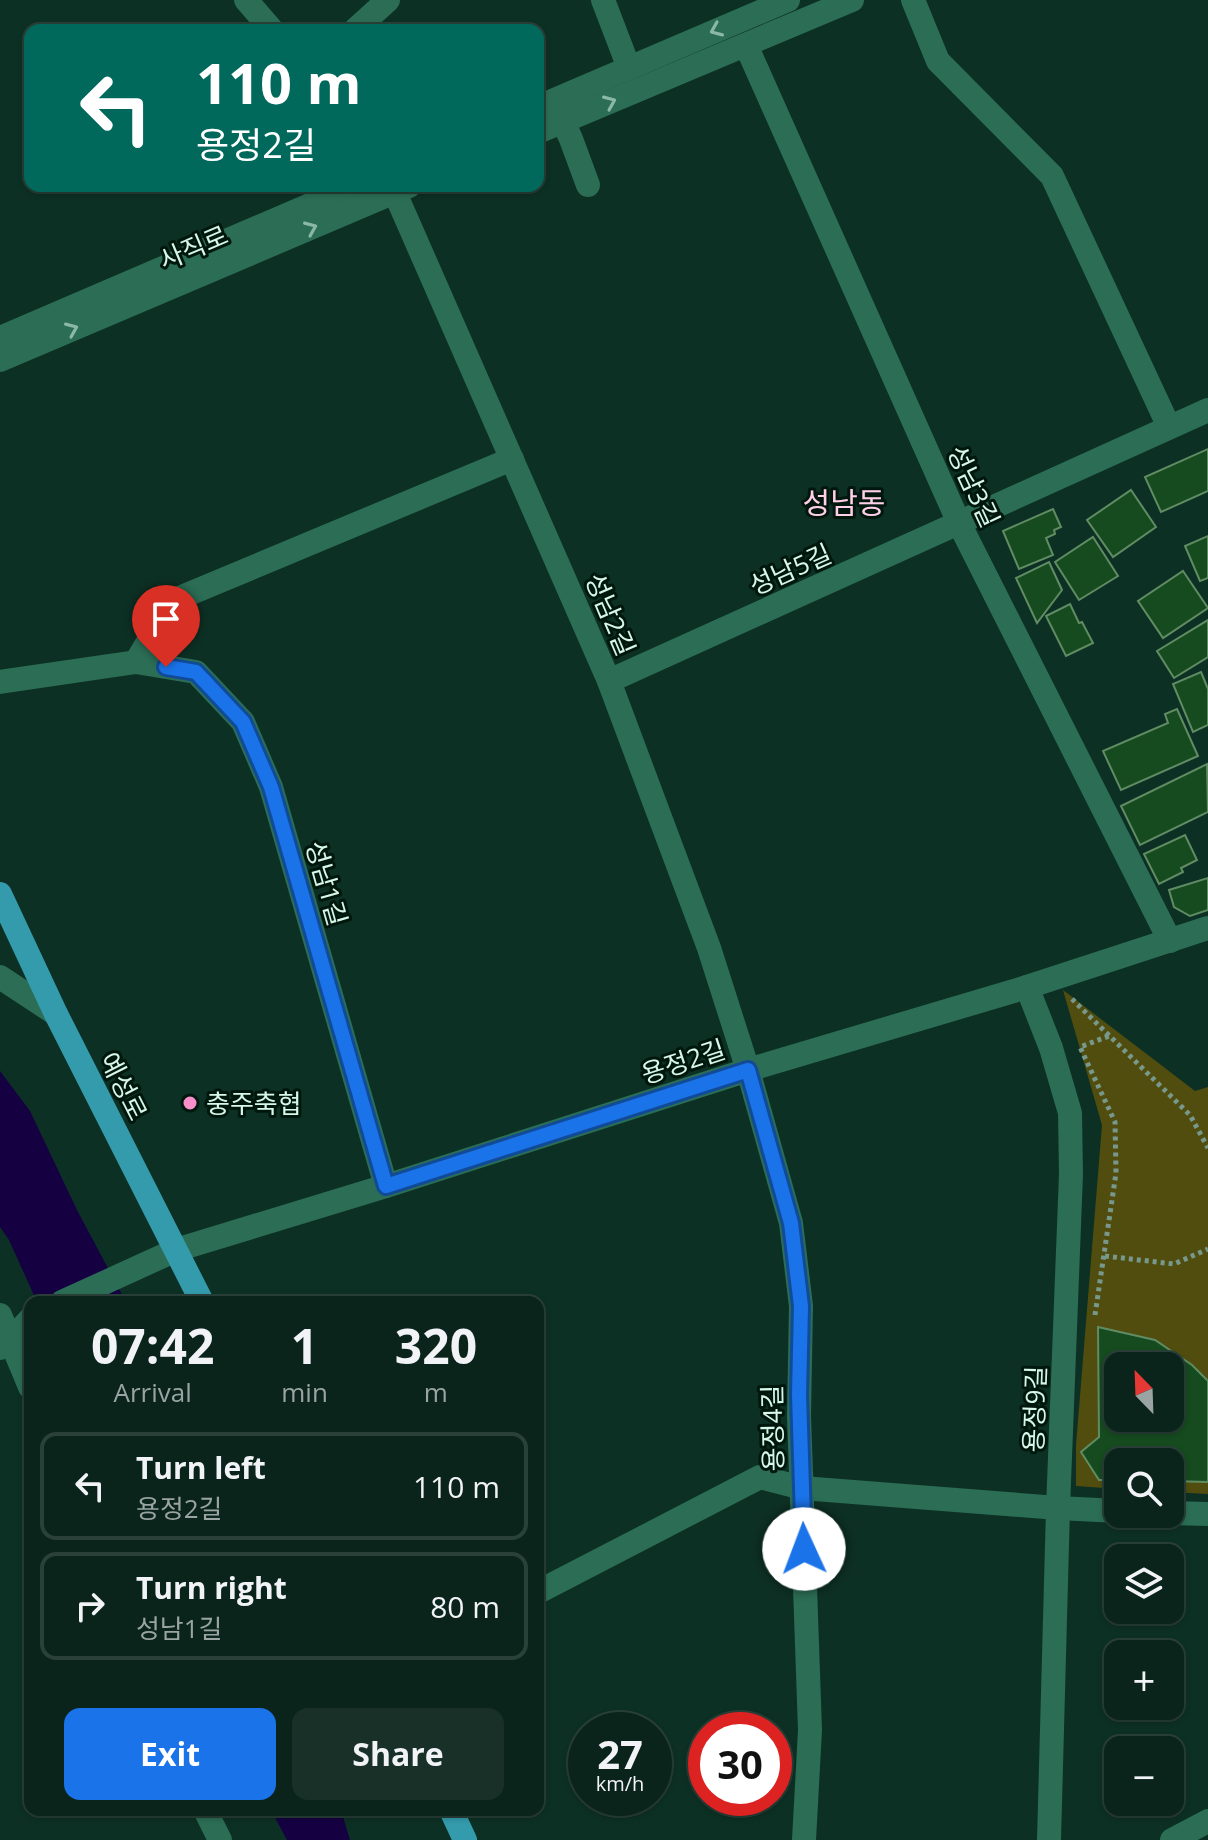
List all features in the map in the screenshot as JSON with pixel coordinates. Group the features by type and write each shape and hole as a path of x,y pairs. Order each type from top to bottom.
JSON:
{"main road":[{"name":"예성로","path":"0,894 56,1014 199,1296"},
{"path":"454,1816 465,1840"}],"street":[{"path":"246,0 267,24"},
{"path":"362,24 388,0"},
{"path":"603,0 629,68"},
{"path":"551,109 629,68 788,0"},
{"path":"551,109 746,45 852,0"},
{"path":"913,0 938,61 1052,176 1169,427"},
{"name":"성남3길","path":"746,45 959,523 1170,941"},
{"path":"551,109 588,185"},
{"name":"사직로","path":"1,341 340,192"},
{"name":"사직로","path":"1,341 389,192"},
{"name":"성남2길","path":"401,192 609,681 709,948 748,1070"},
{"name":"성남5길","path":"609,681 1208,410"},
{"path":"136,662 172,601 512,459"},
{"name":"성남1길","path":"0,682 136,662 196,672 243,722 271,787 386,1186"},
{"name":"용정2길","path":"75,1296 176,1250 748,1070 1027,987 1208,928"},
{"path":"0,977 56,1014"},
{"name":"용정9길","path":"1027,987 1051,1048 1070,1113 1071,1189 1049,1840"},
{"name":"용정4길","path":"748,1070 791,1223 801,1306 799,1395 810,1730 804,1840"},
{"path":"0,1315 5,1344 24,1377"},
{"path":"5,1344 24,1325"},
{"path":"544,1589 760,1477 802,1488 1104,1510"},
{"path":"1184,1513 1208,1514"},
{"path":"208,1816 220,1840"},
{"path":"1174,1840 1208,1821"}],"path":[{"path":"1063,990 1190,1115 1208,1148"},
{"path":"1095,1316 1116,1173 1115,1122 1080,1047 1109,1036"},
{"path":"1105,1256 1174,1264 1208,1249"}],"shaded area":[{"path":"1063,990 1195,1091 1208,1087 1208,1494 1184,1493 1184,1448 1104,1448 1104,1488 1076,1486 1076,1445 1102,1125"},
{"path":"0,1071 30,1111 123,1296 34,1296 0,1227"},
{"path":"274,1816 343,1816 350,1840 287,1840"}],"building":[{"path":"1208,449 1208,491 1161,512 1145,477"},
{"path":"1131,490 1156,527 1113,557 1087,520"},
{"path":"1053,509 1061,527 1046,538 1053,555 1019,569 1003,531"},
{"path":"1208,536 1208,578 1200,581 1185,546"},
{"path":"1093,537 1118,576 1079,600 1055,562"},
{"path":"1049,562 1062,590 1037,623 1016,578"},
{"path":"1183,571 1208,608 1163,638 1138,601"},
{"path":"1070,604 1093,643 1066,656 1046,616"},
{"path":"1208,620 1208,657 1174,678 1157,651"},
{"path":"1201,672 1208,689 1208,725 1193,732 1173,684"},
{"path":"1177,709 1198,756 1121,790 1103,751 1168,723 1165,714"},
{"path":"1207,764 1208,812 1140,845 1121,806"},
{"path":"1185,835 1197,860 1181,868 1183,872 1159,884 1144,854"},
{"path":"1208,878 1208,910 1190,916 1174,907 1169,890"},
{"path":"1098,1327 1155,1340 1173,1352 1104,1352 1104,1432 1184,1432 1184,1360 1208,1381 1208,1482 1184,1481 1184,1448 1104,1448 1104,1480 1099,1480 1081,1452 1099,1437"}],"place":[{"name":"충주축협","path":"190,1103"}],"district":[{"name":"성남동","path":"844,502"}],"route":[{"path":"166,667 196,672 243,722 271,787 386,1186 748,1070 791,1223 801,1306 799,1395 804,1549"}]}
